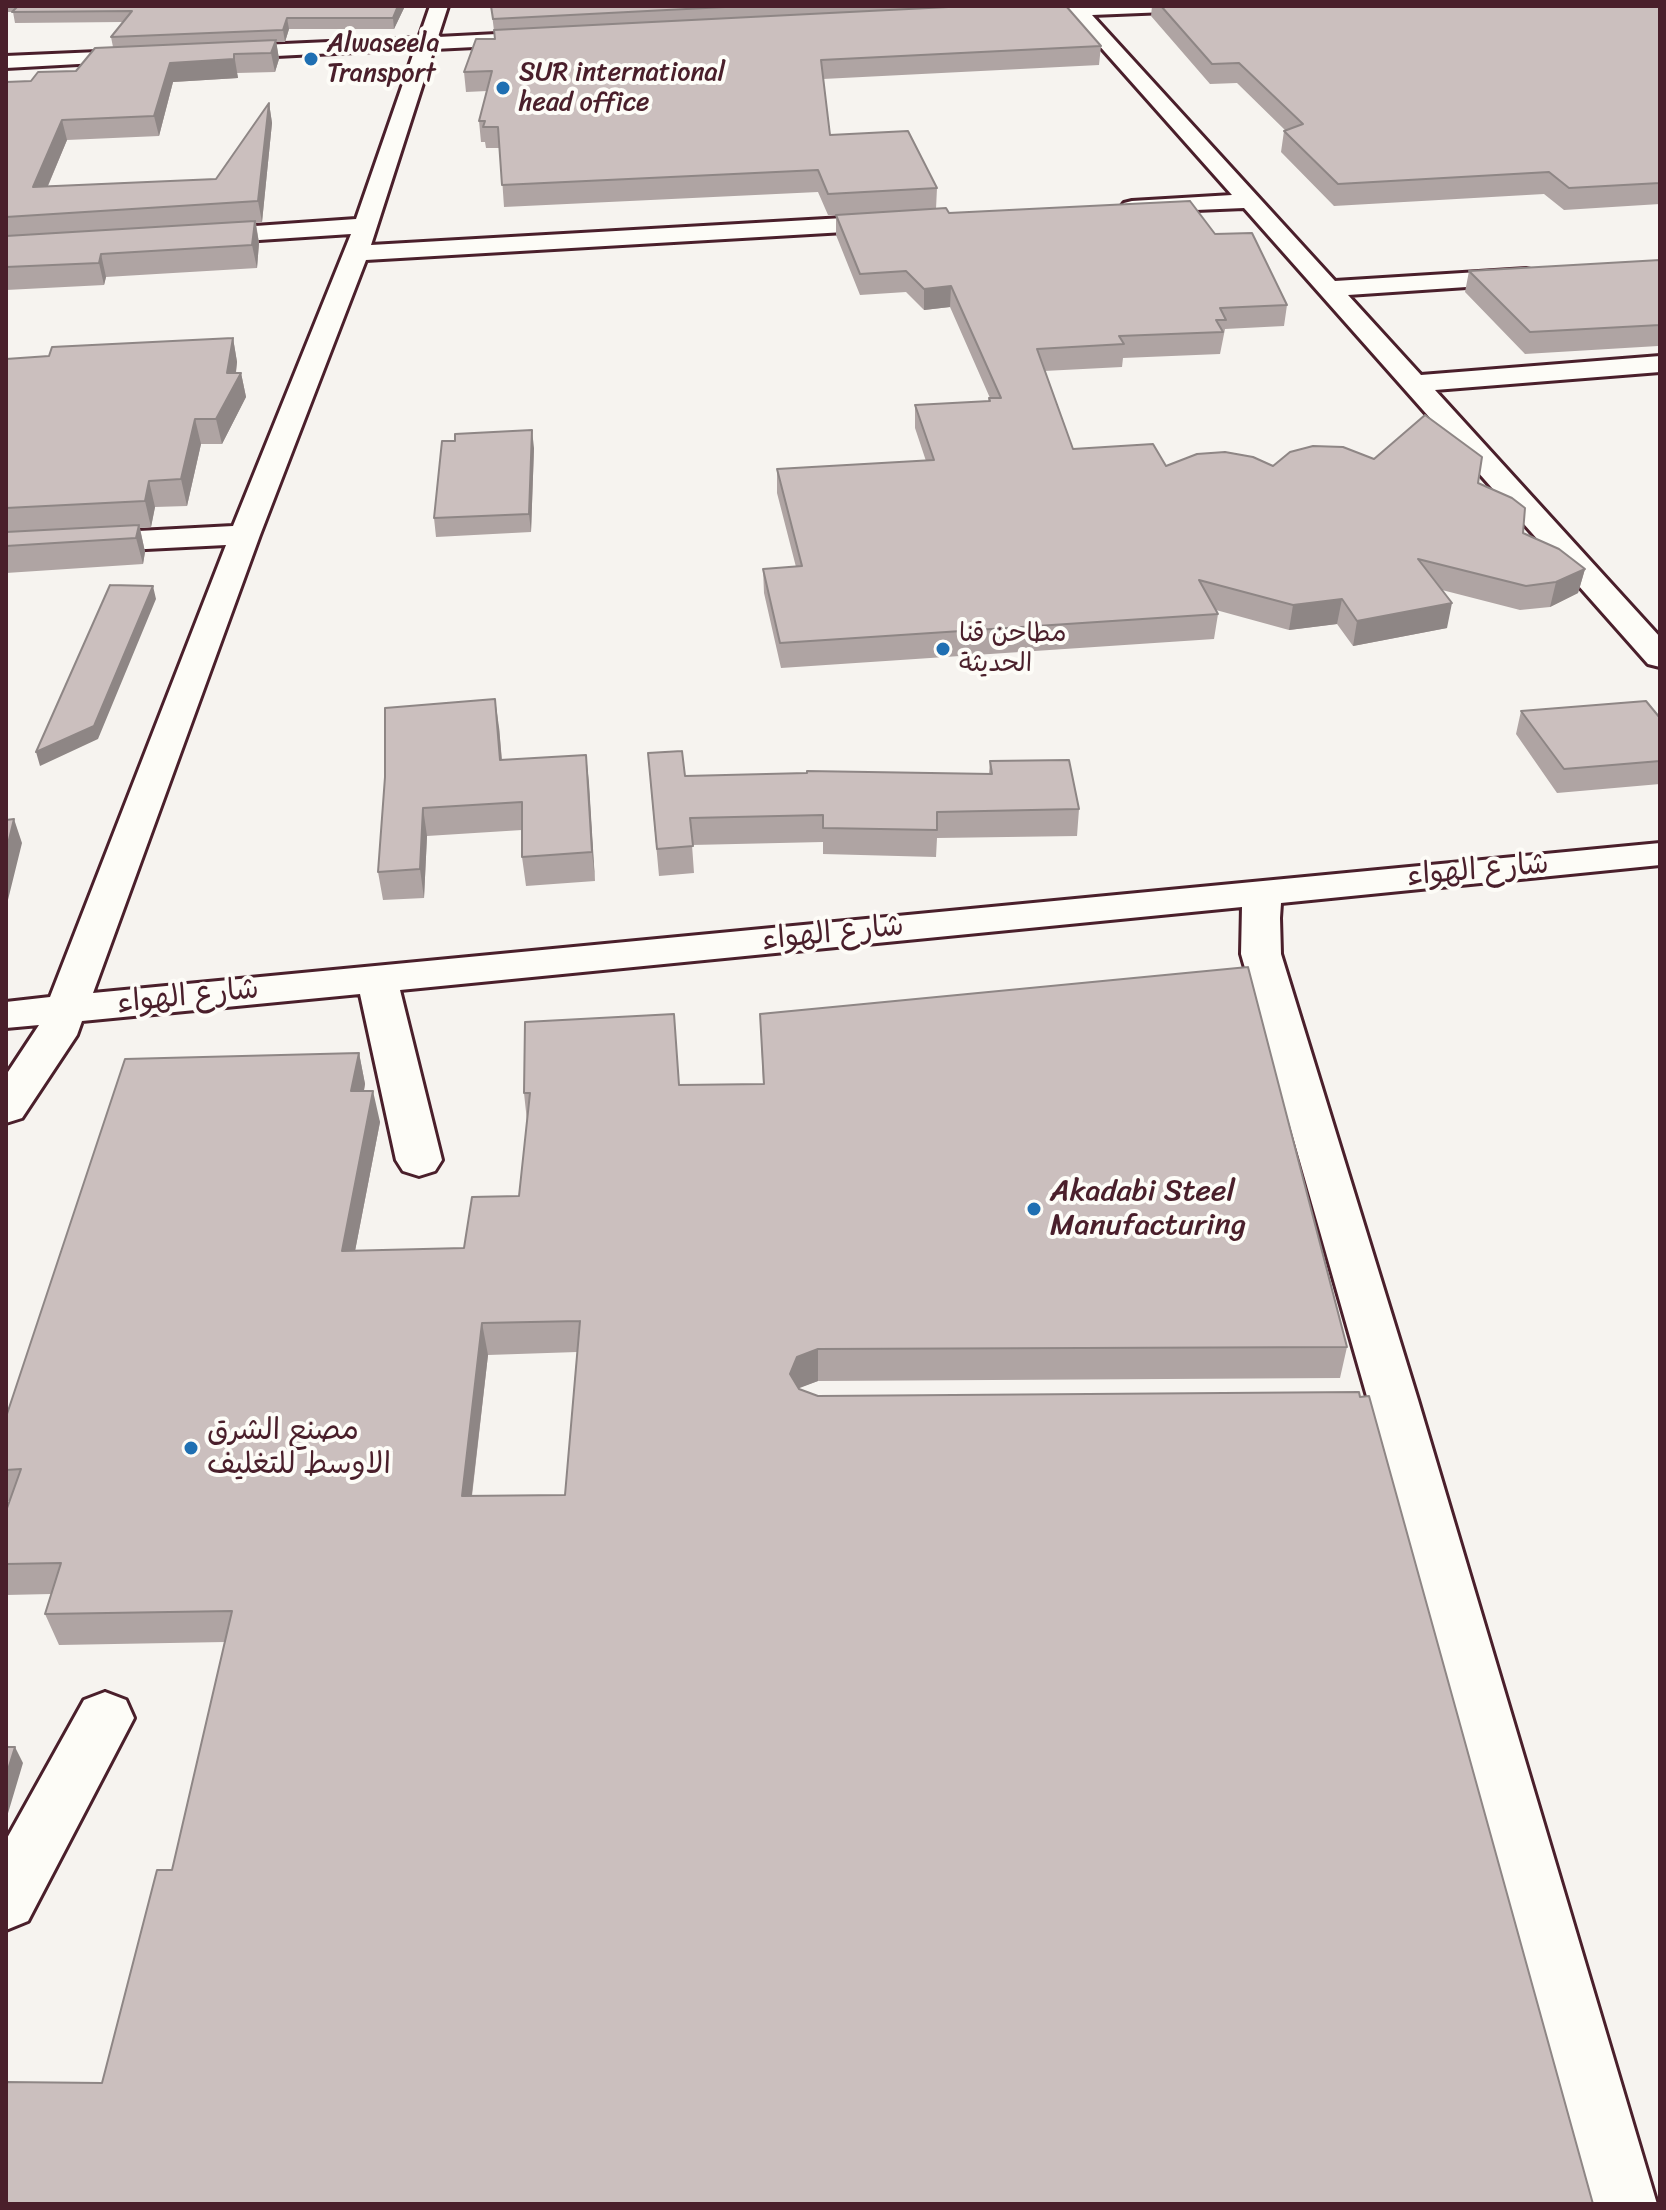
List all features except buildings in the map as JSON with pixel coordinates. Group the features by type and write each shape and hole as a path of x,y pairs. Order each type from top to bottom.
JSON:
{"street":[{"path":"6,1108 56,1035 360,240 439,6"},
{"path":"985,14 1166,6"},
{"path":"1076,8 1660,657"},
{"path":"193,54 552,37"},
{"path":"6,62 162,55"},
{"path":"1106,209 1250,201"},
{"path":"177,238 360,240 915,221"},
{"path":"1329,289 1550,275"},
{"path":"1414,384 1660,364"},
{"path":"6,547 245,535"},
{"name":"شارع الهواء","path":"6,1015 1660,854"},
{"path":"1263,891 1261,954 1369,1400 1622,2204"},
{"path":"377,979 419,1160"},
{"path":"6,1900 105,1718"}],"place":[{"name":"Alwaseela Transport","path":"311,59"},
{"name":"SUR international head office","path":"503,88"},
{"name":"مطاحن قنا الحديثة","path":"943,649"},
{"name":"Akadabi Steel Manufacturing","path":"1034,1209"},
{"name":"مصنع الشرق الاوسط للتغليف","path":"191,1448"}]}
